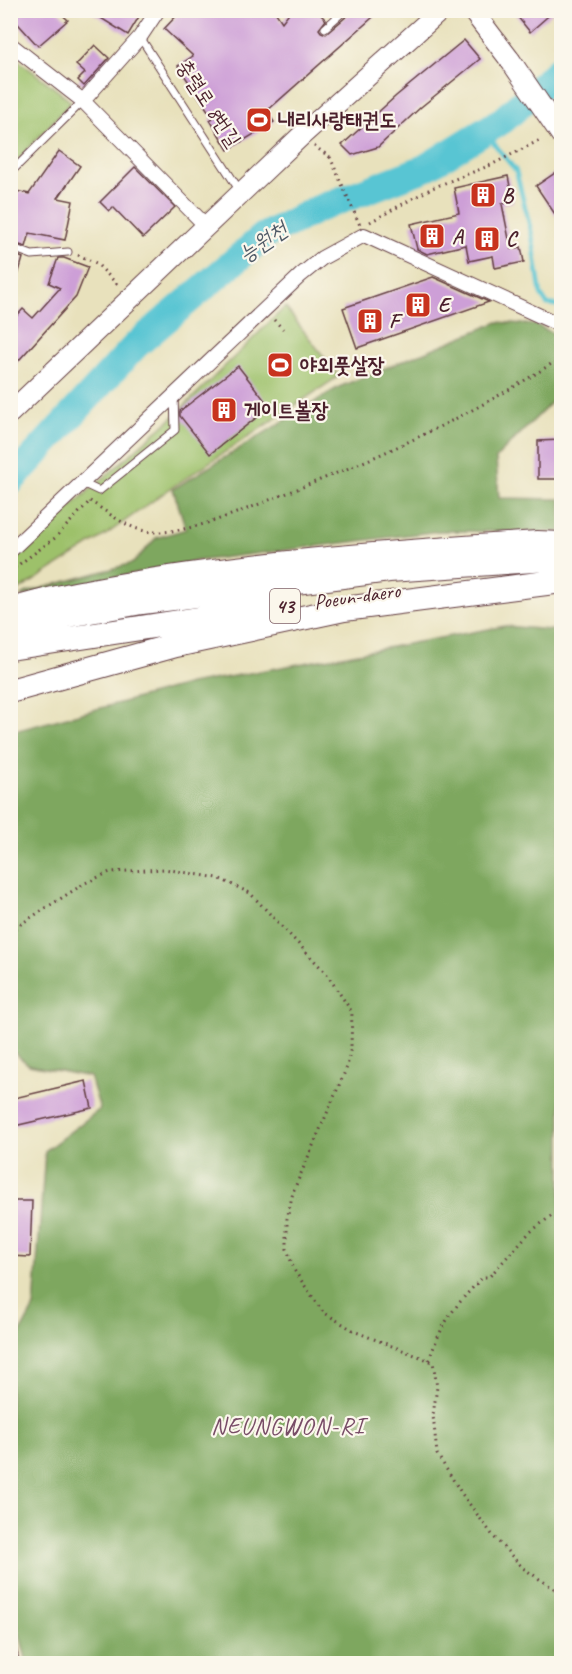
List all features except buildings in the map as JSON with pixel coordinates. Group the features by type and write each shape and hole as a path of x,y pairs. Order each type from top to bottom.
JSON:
{"highway":[{"path":"10,610 84,592 230,569 384,553 537,543 561,544"},
{"name":"Poeun-daero","path":"10,625 142,602 389,570 561,558"},
{"path":"10,691 176,645 344,609 561,579"},
{"name":"Poeun-daero","path":"10,648 366,594 483,580 561,579"}],"main road":[{"path":"10,413 241,192 441,10"},
{"path":"472,10 510,60 553,136"}],"street":[{"path":"83,101 141,37 158,10"},
{"path":"10,44 83,101 206,226"},
{"path":"10,551 301,275 322,258 364,235 561,326"}],"lane":[{"path":"325,27 345,10"},
{"name":"충렬로 8번길","path":"141,37 241,192"},
{"path":"10,173 83,101"},
{"path":"10,247 32,255 68,252"},
{"path":"82,483 99,491 175,430 174,395"},
{"path":"10,1638 16,1664"}],"path":[{"path":"496,162 553,136"},
{"path":"313,145 330,157 362,231"},
{"path":"68,252 96,263 117,284"},
{"path":"90,501 137,528 153,532 186,528 246,509 343,472 436,430 521,384 561,357"},
{"path":"10,571 55,538 99,491"},
{"path":"10,932 85,883 110,872 164,869 218,878 250,893 326,973 352,1012 351,1046 347,1067 293,1192 288,1219 288,1249 294,1270 323,1312 356,1332 433,1362 437,1387 433,1415 437,1454 494,1538 523,1568 561,1594"},
{"path":"429,1359 447,1318 459,1302 483,1277 489,1276 529,1233 560,1209 561,1205"}],"green space":[{"path":"11,54 71,102 11,167"},
{"path":"285,307 339,376 168,490 107,534 10,596 10,560 174,416"},
{"path":"498,322 536,325 561,337 561,398 554,400 496,458 499,498 561,499 561,532 440,531 196,561 20,597 25,593 133,563 156,538 186,529 173,489 339,387"},
{"path":"505,626 561,631 561,1663 27,1663 10,1595 10,1352 34,1307 45,1151 100,1109 90,1077 29,1065 11,1050 11,732 190,684"}],"waterway":[{"name":"능원천","path":"10,482 136,345 264,236 318,209 425,168 503,120 562,67"},
{"path":"485,132 516,171 532,235 541,295 547,304 562,306"}],"place":[{"name":"내리사랑태권도","path":"259,120"},
{"name":"B","path":"483,195"},
{"name":"A","path":"432,236"},
{"name":"C","path":"487,239"},
{"name":"E","path":"418,305"},
{"name":"F","path":"370,321"},
{"name":"야외풋살장","path":"280,365"},
{"name":"게이트볼장","path":"224,410"}],"district":[{"name":"NEUNGWON-RI","path":"288,1426"}]}
